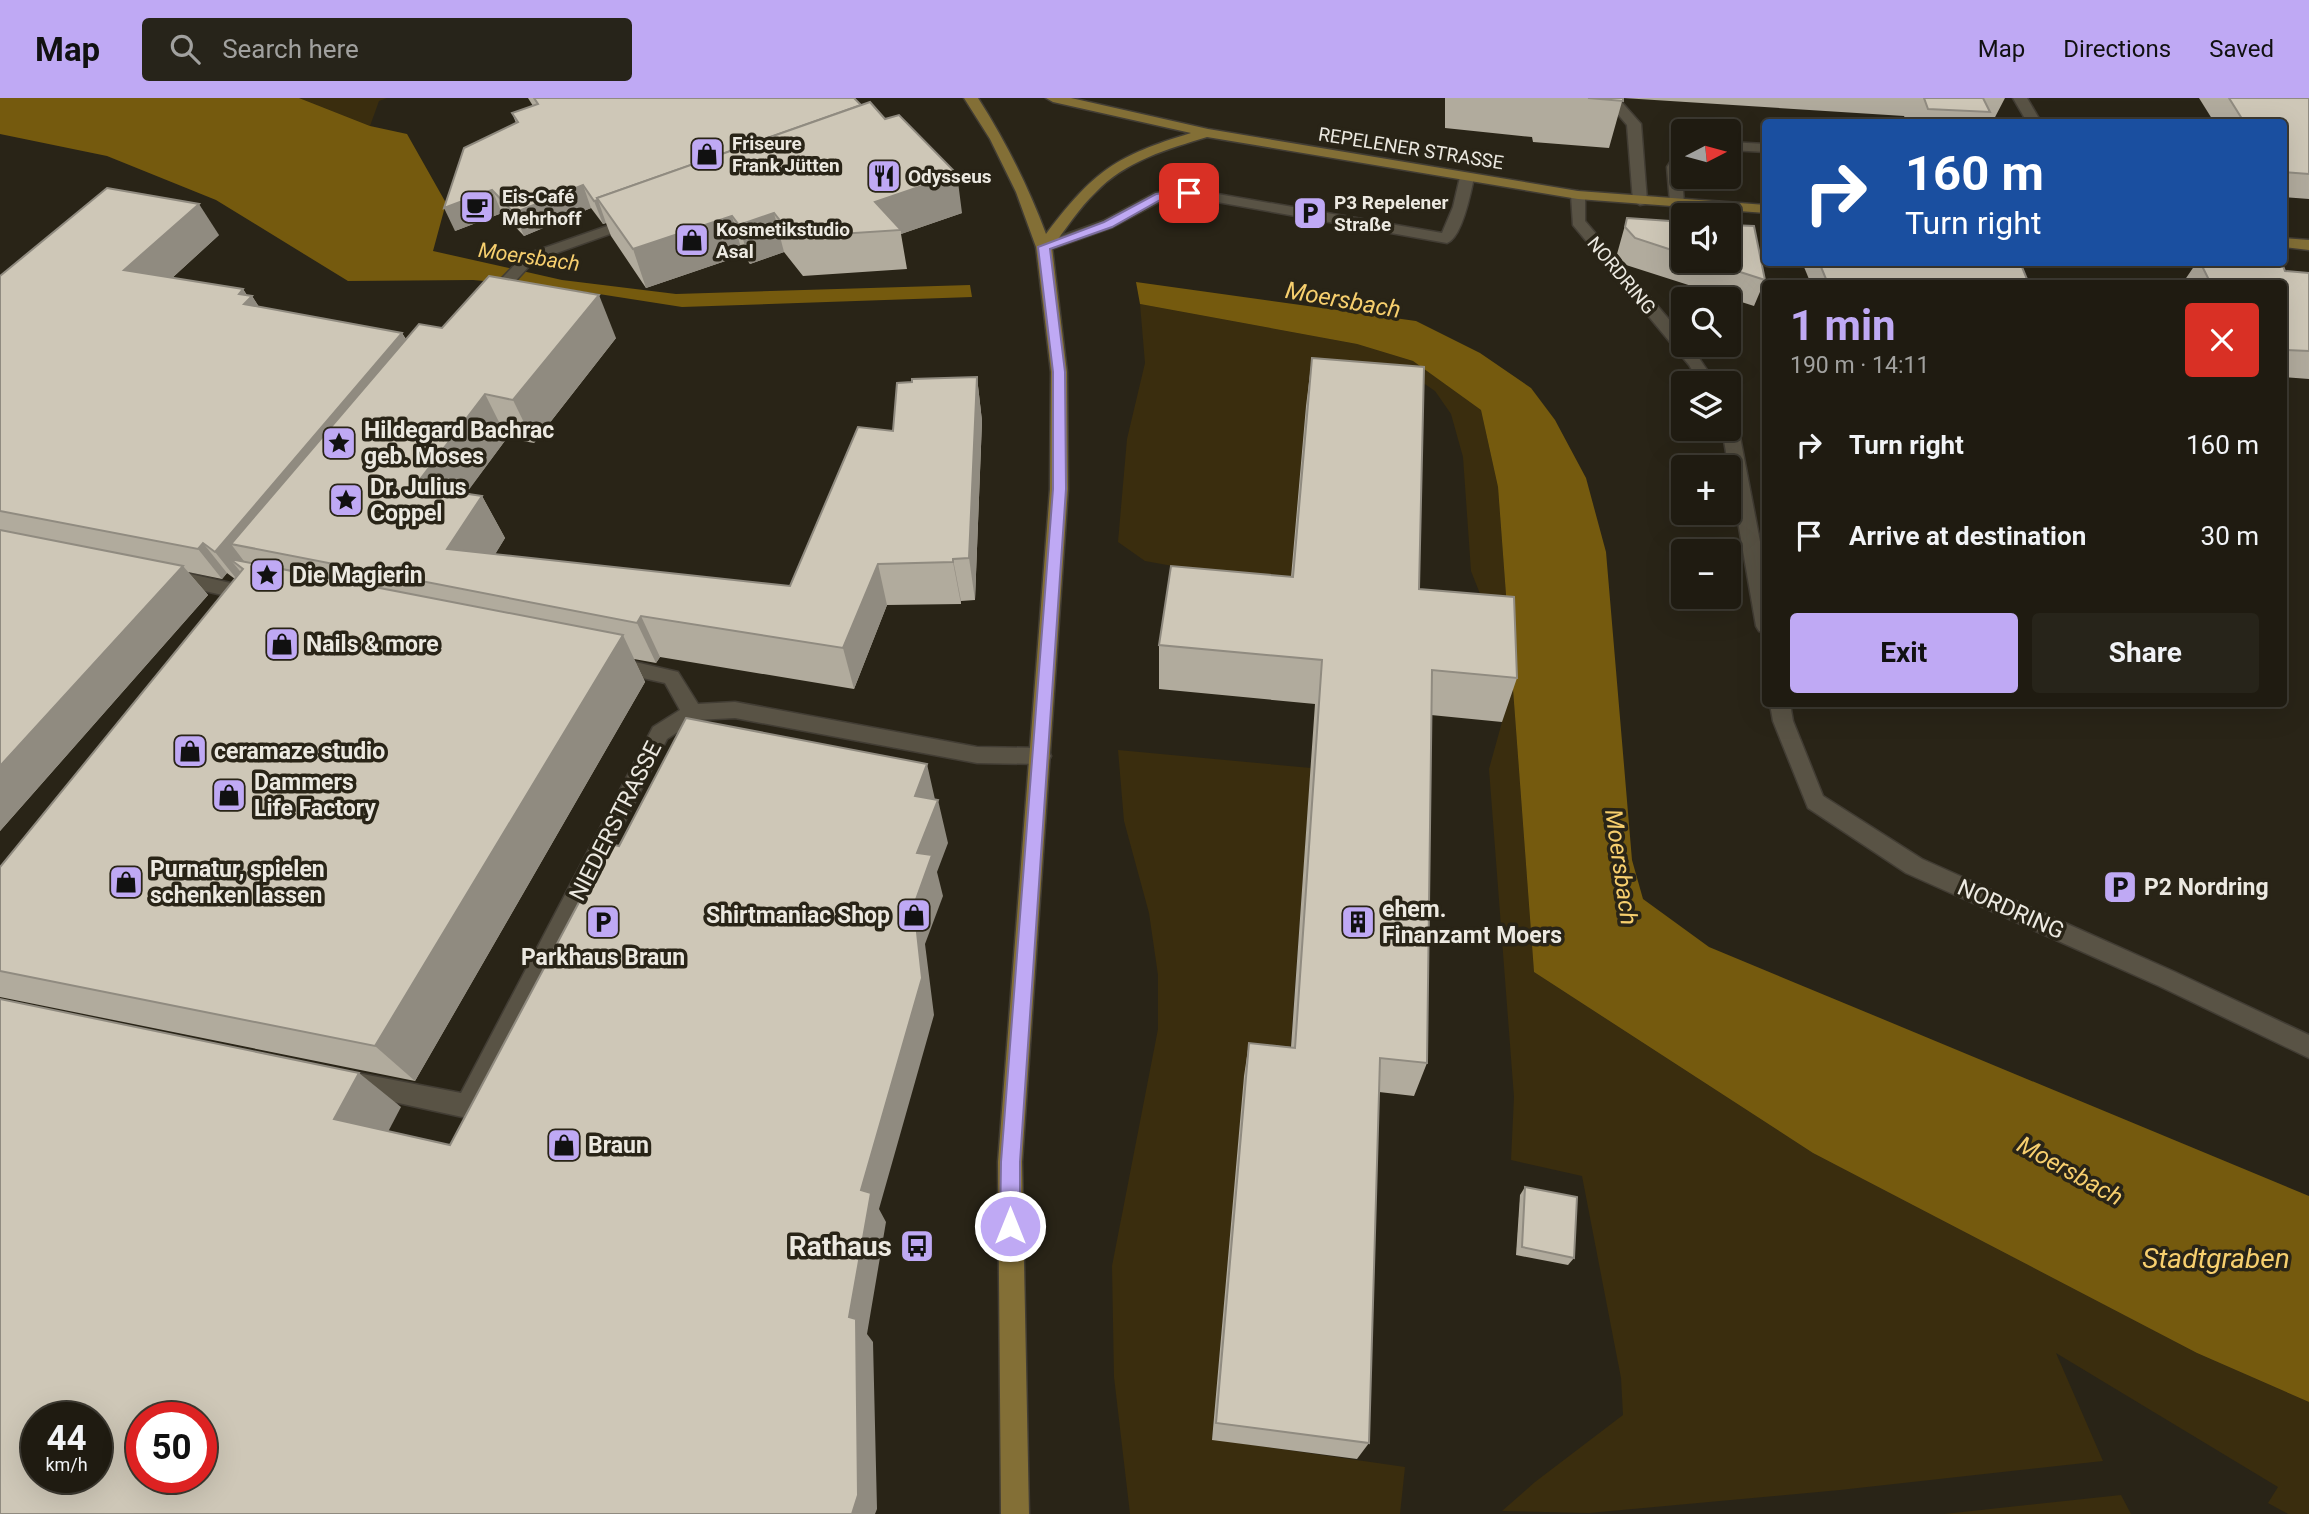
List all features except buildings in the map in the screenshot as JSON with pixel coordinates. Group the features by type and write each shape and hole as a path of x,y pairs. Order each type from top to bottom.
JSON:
{"main road":[{"path":"971,98 997,139 1023,192 1045,253 1059,372 1059,489 1010,1162 1016,1514"},
{"name":"REPELENER STRASSE","path":"1053,98 1208,133 1467,177 1578,195 1677,203"},
{"path":"1045,253 1095,184 1120,165 1163,146 1208,133"},
{"name":"REPELENER STRASSE","path":"1741,207 1762,209"},
{"path":"2287,243 2309,245"}],"street":[{"path":"1611,98 1634,124 1640,201"},
{"path":"2020,98 2032,119"},
{"path":"1741,137 1762,139"},
{"path":"1741,147 1762,148"},
{"path":"1045,253 1160,196 1189,193 1447,238 1460,207 1467,177"},
{"path":"1676,189 1677,203"},
{"name":"NORDRING","path":"1578,195 1578,222 1701,371"},
{"path":"474,315 529,258 647,216"},
{"path":"1733,441 1762,604"},
{"path":"145,573 248,588 271,598"},
{"path":"226,614 248,588"},
{"path":"591,661 671,677 692,712 735,710 977,755 1041,756"},
{"name":"NORDRING","path":"1781,707 1783,721 1815,802 1914,866 2167,979 2309,1047"},
{"name":"NIEDERSTRASSE","path":"334,1079 467,1106 660,733 692,712"}],"shaded area":[{"path":"299,98 387,98 379,101 370,126"},
{"path":"1140,304 1357,344 1413,361 1481,410 1498,487 1534,972 1813,1153 2197,1353 2309,1402 2309,1514 2288,1514 2268,1503 2278,1487 2056,1353 2103,1461 1840,1490 1589,1513 1502,1511 1535,1482 1623,1415 1621,1378 1582,1176 1511,1160 1514,1097 1489,769 1502,722 1499,642 1471,571 1463,457 1451,414 1435,391 1407,372 1315,378 1306,406 1291,578 1189,569 1145,561 1118,542 1127,439 1145,363"},
{"path":"1118,750 1311,768 1288,1081 1244,1077 1212,1439 1405,1467 1400,1514 1130,1514 1114,1377 1112,1266 1158,1029 1158,975 1149,913 1124,821"},
{"path":"2121,1495 2131,1514 1944,1514"}],"water":[{"path":"0,98 299,98 370,126 407,134 446,203 433,251 562,280 676,294 970,285 972,297 682,307 554,287 473,280 348,281 216,200 107,156 0,134"},
{"name":"Stadtgraben","path":"1136,282 1416,321 1480,353 1531,388 1555,420 1586,478 1606,552 1632,860 1643,899 1709,947 2309,1196 2309,1402 2197,1353 1813,1153 1534,972 1498,487 1481,410 1413,361 1357,344 1140,304"}],"place":[{"name":"Friseure Frank Jütten","path":"707,154"},
{"name":"Odysseus","path":"884,176"},
{"name":"Eis-Café Mehrhoff","path":"477,207"},
{"name":"P3 Repelener Straße","path":"1310,213"},
{"name":"Kosmetikstudio Asal","path":"692,240"},
{"name":"Hildegard Bachrac geb. Moses","path":"339,443"},
{"name":"Dr. Julius Coppel","path":"346,500"},
{"name":"Die Magierin","path":"267,575"},
{"name":"Nails & more","path":"282,644"},
{"name":"ceramaze studio","path":"190,751"},
{"name":"Dammers Life Factory","path":"229,795"},
{"name":"Purnatur, spielen schenken lassen","path":"126,882"},
{"name":"P2 Nordring","path":"2120,887"},
{"name":"Shirtmaniac Shop","path":"914,915"},
{"name":"Parkhaus Braun","path":"603,922"},
{"name":"ehem. Finanzamt Moers","path":"1358,922"},
{"name":"Braun","path":"564,1145"},
{"name":"Rathaus","path":"917,1246"}],"route":[{"path":"1010,1226 1010,1162 1059,489 1059,372 1044,247 1108,224 1160,196 1189,193"}],"water label":[{"name":"Moersbach","path":"529,257"},
{"name":"Moersbach","path":"1343,300"},
{"name":"Moersbach","path":"1621,867"},
{"name":"Moersbach","path":"2070,1171"}]}
